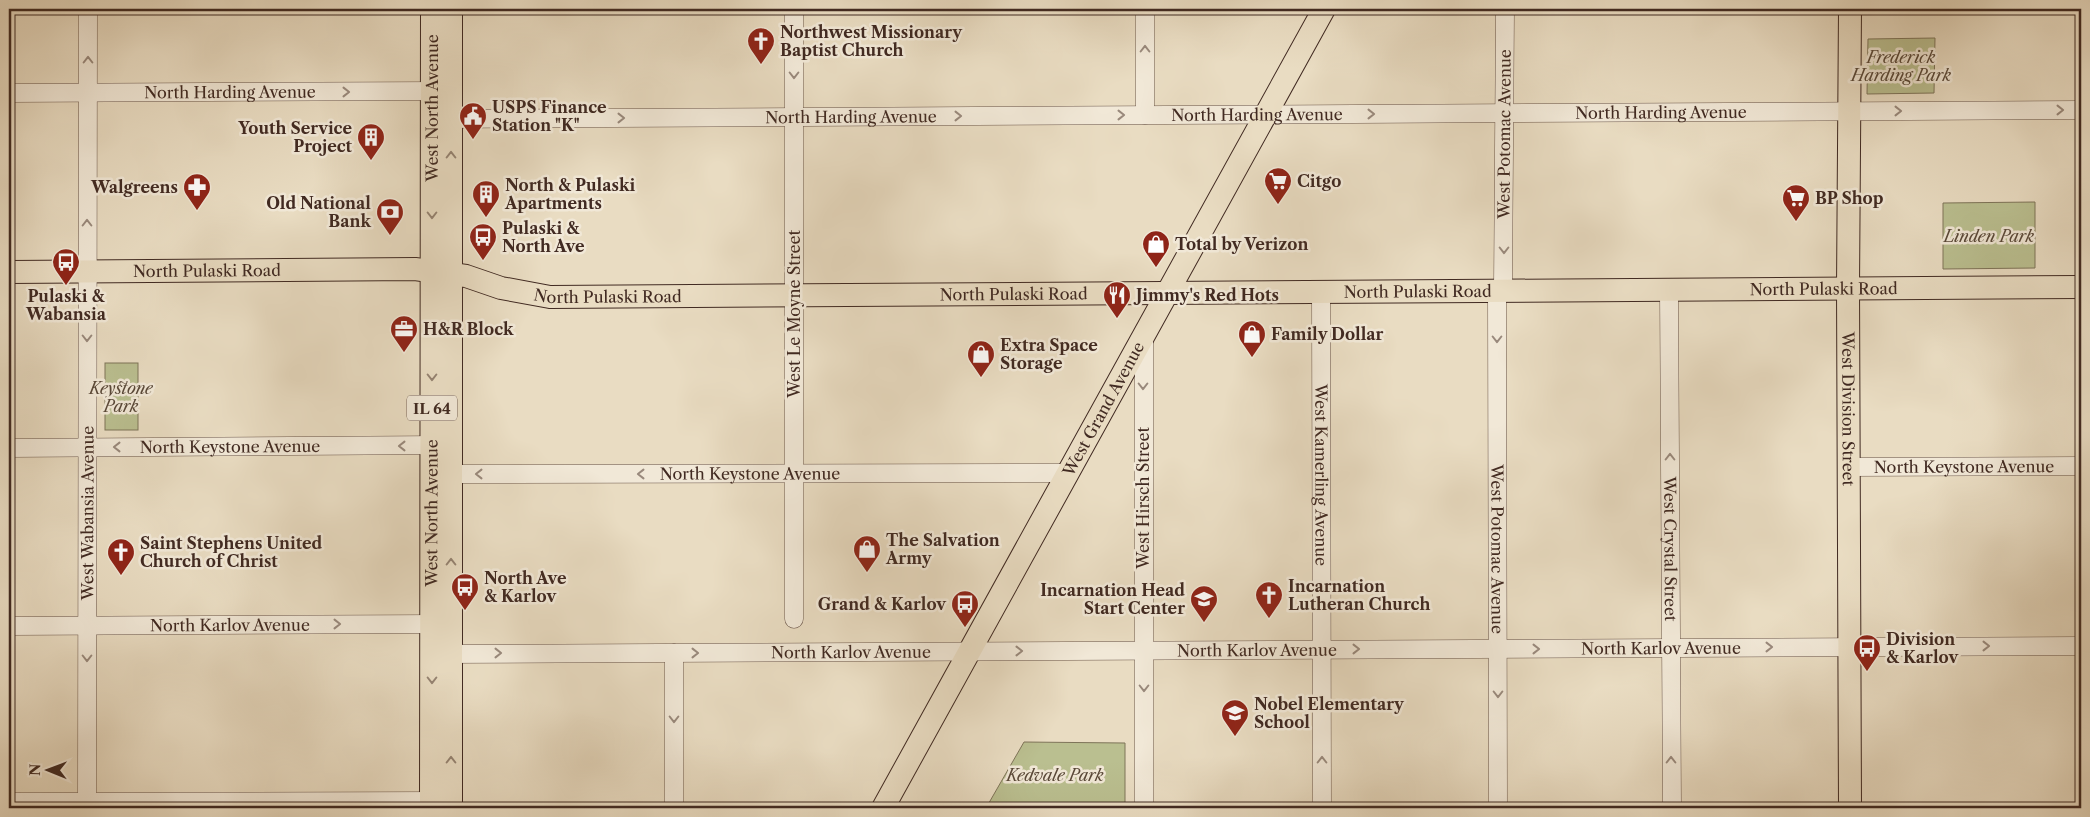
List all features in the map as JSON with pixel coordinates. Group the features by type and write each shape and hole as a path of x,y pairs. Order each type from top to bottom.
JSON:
{"main road":[{"name":"West North Avenue","path":"432,9 442,91"},
{"name":"West North Avenue","path":"441,805 442,91 451,9"},
{"name":"West Grand Avenue","path":"883,808 1324,9"},
{"name":"West Division Street","path":"1850,9 1848,287 1850,808"},
{"name":"North Pulaski Road","path":"9,272 415,269 442,273 550,297 1848,287 2081,287"}],"street":[{"name":"West Wabansia Avenue","path":"87,805 88,9"},
{"name":"West Le Moyne Street","path":"794,9 794,618"},
{"path":"1145,9 1145,115"},
{"name":"West Potomac Avenue","path":"1498,808 1497,649 1500,290 1505,9"},
{"name":"North Harding Avenue","path":"9,93 442,91"},
{"name":"North Harding Avenue","path":"442,119 2081,110"},
{"name":"West Crystal Street","path":"1670,289 1672,808"},
{"name":"West Kamerling Avenue","path":"1321,291 1322,808"},
{"name":"West Hirsch Street","path":"1144,337 1144,808"},
{"name":"North Keystone Avenue","path":"9,448 441,446"},
{"name":"North Keystone Avenue","path":"1848,467 2081,466"},
{"name":"North Keystone Avenue","path":"441,474 1069,473"},
{"name":"North Karlov Avenue","path":"9,626 441,624"},
{"name":"North Karlov Avenue","path":"441,654 2081,646"},
{"path":"674,653 674,808"},
{"path":"9,802 87,805 441,805"}],"green space":[{"name":"Frederick Harding Park","path":"1935,38 1934,93 1867,94 1868,39"},
{"name":"Linden Park","path":"2035,202 2035,268 1943,269 1943,203"},
{"name":"Keystone Park","path":"105,363 138,363 138,430 105,430"},
{"name":"Kedvale Park","path":"1024,742 1125,743 1125,808 986,808"}],"place":[{"name":"Northwest Missionary Baptist Church","path":"761,65"},
{"name":"USPS Finance Station \"K\"","path":"473,140"},
{"name":"Youth Service Project","path":"371,161"},
{"name":"Citgo","path":"1278,205"},
{"name":"Walgreens","path":"197,211"},
{"name":"North & Pulaski Apartments","path":"486,218"},
{"name":"BP Shop","path":"1796,222"},
{"name":"Old National Bank","path":"390,236"},
{"name":"Pulaski & North Ave","path":"483,261"},
{"name":"Total by Verizon","path":"1156,268"},
{"name":"Pulaski & Wabansia","path":"66,286"},
{"name":"Jimmy's Red Hots","path":"1117,319"},
{"name":"H&R Block","path":"404,353"},
{"name":"Family Dollar","path":"1252,358"},
{"name":"Extra Space Storage","path":"981,378"},
{"name":"The Salvation Army","path":"867,573"},
{"name":"Saint Stephens United Church of Christ","path":"121,576"},
{"name":"North Ave & Karlov","path":"465,611"},
{"name":"Incarnation Lutheran Church","path":"1269,619"},
{"name":"Incarnation Head Start Center","path":"1204,623"},
{"name":"Grand & Karlov","path":"965,628"},
{"name":"Division & Karlov","path":"1867,672"},
{"name":"Nobel Elementary School","path":"1235,737"}]}
